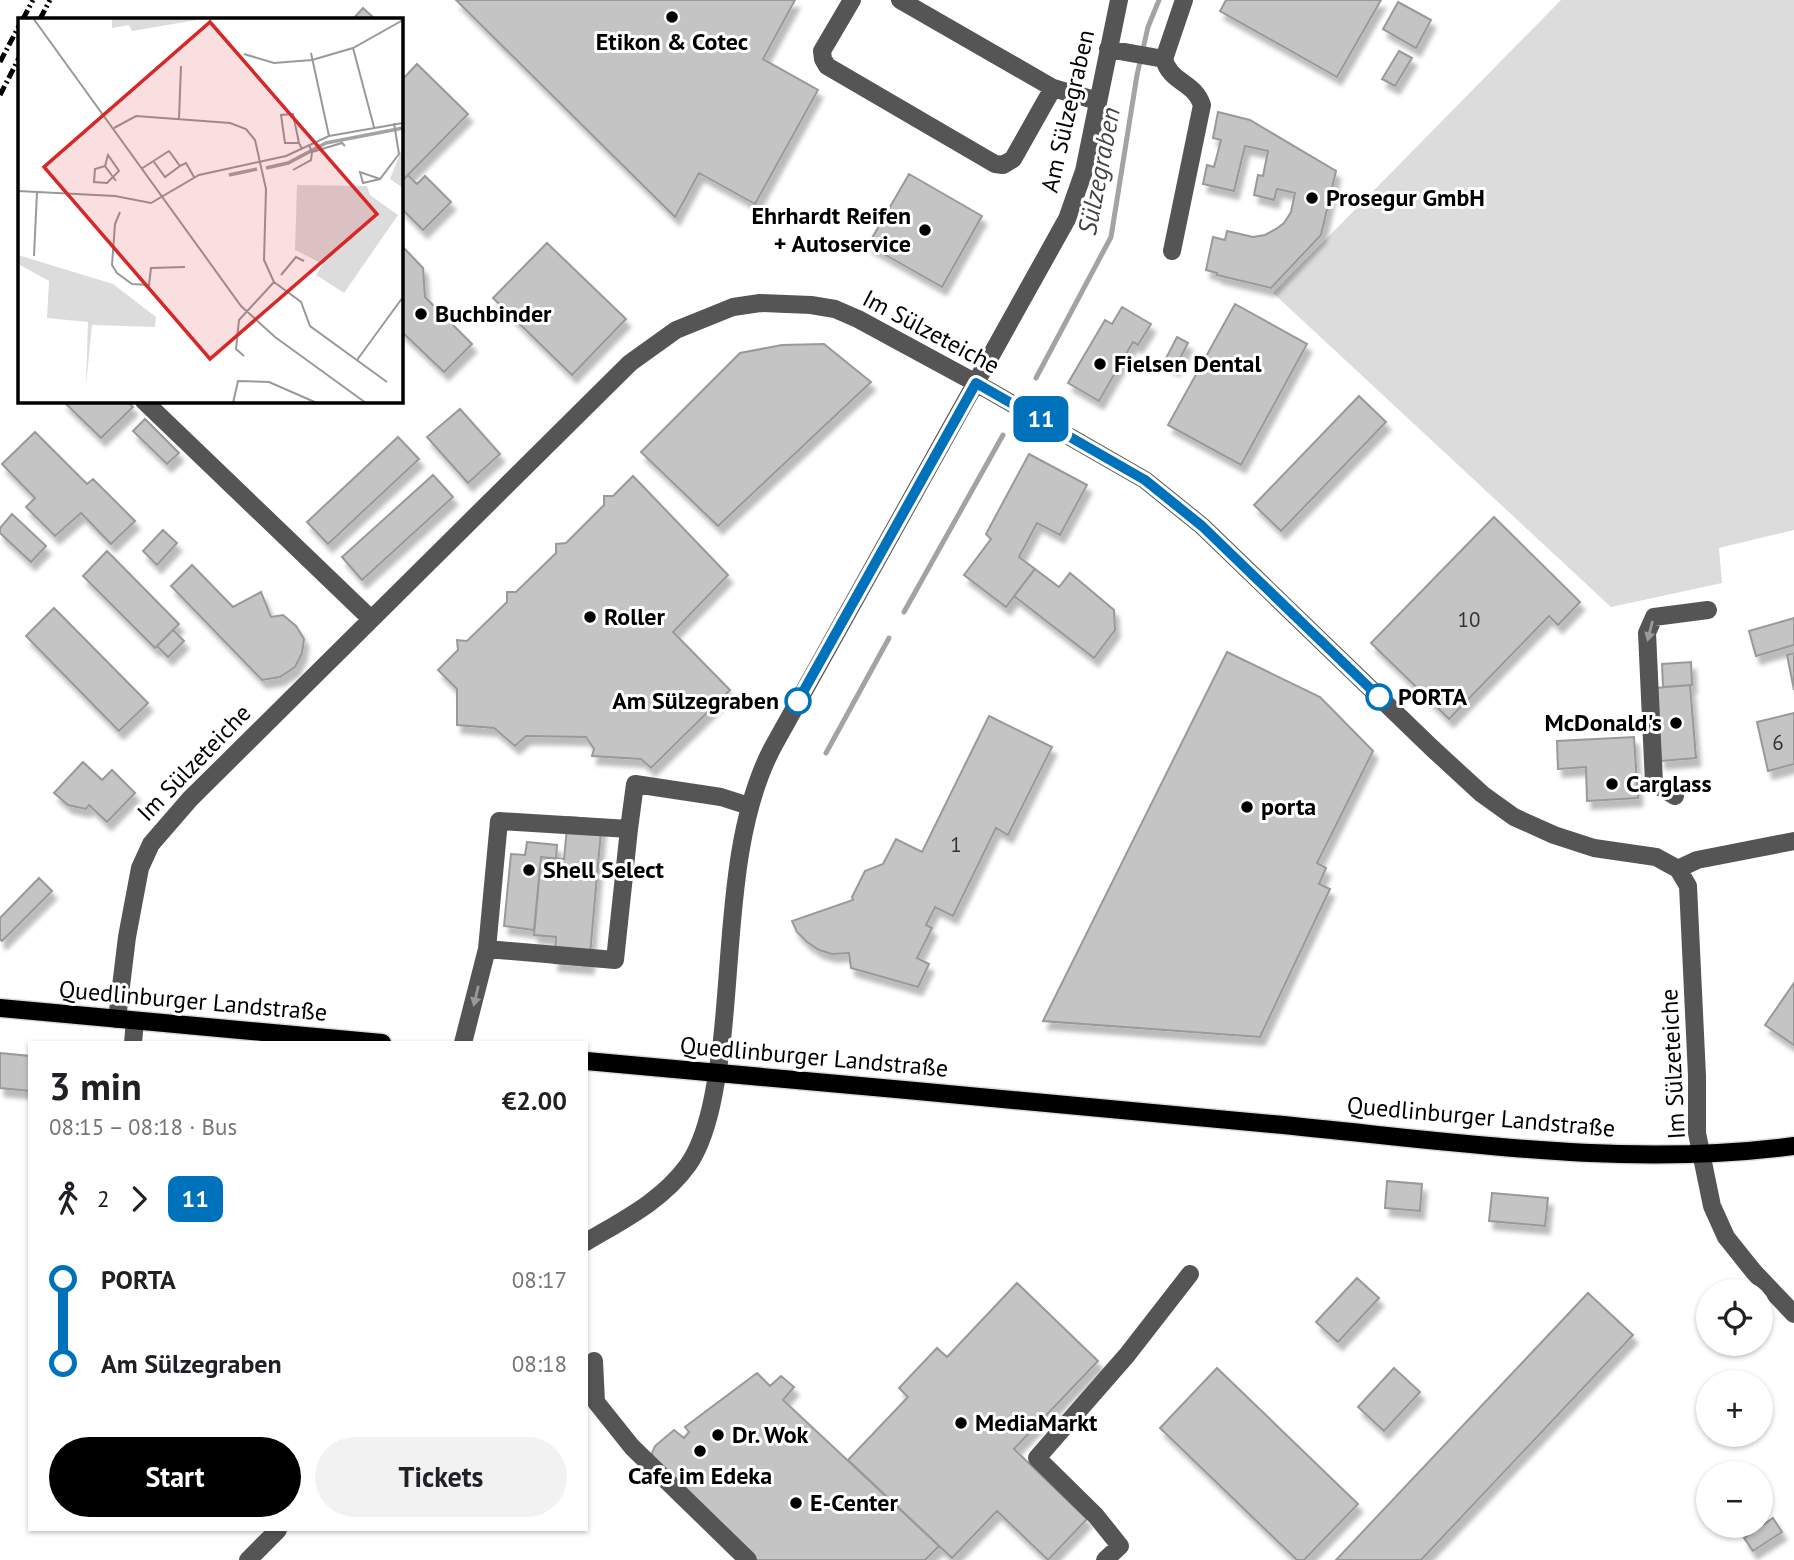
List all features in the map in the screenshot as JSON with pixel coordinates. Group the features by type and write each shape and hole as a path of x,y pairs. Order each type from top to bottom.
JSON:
{"main road":[{"name":"Quedlinburger Landstraße","path":"0,1008 360,1041"},
{"name":"Quedlinburger Landstraße","path":"588,1061 1505,1146 1634,1154 1702,1154 1791,1146"}],"street":[{"path":"852,0 822,51 827,66 995,164 1003,165 1013,159 1053,88"},
{"path":"901,0 1053,88 1098,101"},
{"name":"Am Sülzegraben","path":"588,1241 654,1200 670,1186 687,1166 702,1135 718,1073 743,838 749,806 768,755 1067,219 1084,171 1119,0"},
{"path":"1159,58 1184,0"},
{"path":"1108,49 1159,58 1166,69 1198,94 1202,105 1172,251"},
{"name":"Im Sülzeteiche","path":"132,1041 126,1020 136,882 150,844 190,799 630,363 676,330 733,307 786,303 835,309 976,383 1145,480 1202,526 1482,794 1514,817 1554,835 1594,848 1656,857 1678,869 1688,886 1697,1133 1712,1206 1719,1226 1754,1272 1794,1314"},
{"path":"145,402 371,619"},
{"path":"1675,796 1654,783 1647,633 1654,617 1708,610"},
{"path":"487,949 615,960 635,784 721,797 749,806"},
{"path":"464,1041 487,949 499,821 629,829"},
{"path":"1678,869 1697,860 1794,841"},
{"path":"1105,1560 1120,1546 1096,1516 1037,1458 1127,1355 1190,1274"},
{"path":"594,1361 596,1402 632,1447 748,1560"},
{"path":"248,1560 277,1531"}],"shaded area":[{"path":"1561,0 1794,0 1794,530 1719,548 1722,583 1611,607 1273,293"}],"building":[{"path":"456,0 795,0 763,59 818,90 755,204 699,173 675,217"},
{"path":"1226,0 1381,0 1337,77 1220,11"},
{"path":"1398,2 1431,20 1416,48 1383,29"},
{"path":"363,8 374,18 354,18"},
{"path":"1399,51 1412,58 1395,86 1382,79"},
{"path":"417,64 468,114 402,181 402,80"},
{"name":"Prosegur GmbH","path":"1218,112 1250,120 1336,171 1321,235 1271,288 1206,270 1213,237 1225,240 1227,231 1253,237 1265,235 1284,223 1291,212 1295,193 1277,189 1274,200 1254,195 1258,175 1263,176 1268,151 1245,146 1234,191 1203,184 1207,165 1214,167 1221,140 1213,138"},
{"name":"Ehrhardt Reifen + Autoservice","path":"909,174 982,216 942,287 868,245"},
{"path":"408,175 417,184 425,176 451,202 423,230 402,209 402,181"},
{"path":"547,243 626,319 572,375 493,298"},
{"name":"Buchbinder","path":"402,246 423,268 425,297 472,344 444,372 402,332"},
{"path":"1235,304 1307,344 1241,465 1168,425"},
{"name":"Fielsen Dental","path":"1122,307 1151,324 1138,345 1133,342 1099,401 1068,383 1105,320 1112,324"},
{"path":"1177,337 1188,343 1175,368 1164,362"},
{"path":"824,344 871,382 718,526 641,452 740,353 782,345"},
{"path":"1359,396 1386,422 1281,531 1254,505"},
{"path":"64,402 128,402 133,407 101,438"},
{"path":"460,409 500,454 468,483 427,437"},
{"path":"145,419 179,453 167,464 133,431"},
{"path":"35,432 87,484 93,479 135,521 111,544 81,513 55,536 26,507 35,498 2,464"},
{"path":"398,437 419,459 328,544 307,522"},
{"path":"1029,454 1087,485 1060,535 1037,523 1019,557 1035,569 1006,607 964,575 991,539 986,534"},
{"path":"433,475 453,497 362,580 342,557"},
{"name":"Roller","path":"633,476 728,575 673,632 730,690 651,768 641,759 592,756 594,749 586,737 526,736 515,746 494,728 457,725 457,689 438,670 458,650 457,640 467,641 507,602 507,592 516,592 556,553 556,544 566,543 604,505 604,496 613,496"},
{"path":"12,514 46,546 31,562 0,533 0,528"},
{"path":"1494,517 1580,602 1558,625 1549,616 1449,719 1371,643"},
{"path":"163,530 177,543 157,565 143,551"},
{"path":"107,551 179,624 155,648 83,576"},
{"path":"192,565 233,607 261,592 271,617 283,615 296,626 304,639 302,653 295,667 280,677 262,680 171,586"},
{"path":"1035,569 1059,587 1070,573 1114,610 1115,630 1094,658 1014,596"},
{"path":"54,608 148,703 119,731 26,636"},
{"path":"1794,618 1794,645 1756,656 1749,631"},
{"path":"173,630 184,641 168,657 157,646"},
{"name":"porta","path":"1227,652 1320,697 1373,751 1317,863 1326,868 1319,884 1330,889 1260,1037 1043,1021"},
{"path":"1794,653 1794,690 1787,655"},
{"path":"1691,662 1692,685 1663,687 1662,664"},
{"name":"McDonald's","path":"1690,685 1696,758 1661,761 1655,688"},
{"path":"1794,713 1794,764 1768,771 1757,722"},
{"path":"989,716 1052,747 1008,835 996,828 953,916 935,907 926,925 932,928 917,958 929,964 918,987 851,968 849,953 832,954 807,942 797,932 792,921 853,900 865,871 883,864 896,839 922,852"},
{"name":"Carglass","path":"1634,737 1638,798 1587,801 1586,767 1558,769 1557,741"},
{"path":"83,762 102,780 112,770 135,793 107,822 89,805 86,809 68,805 54,793"},
{"path":"568,817 602,820 589,966 554,963 556,937 534,935 541,857 564,859"},
{"path":"527,842 557,845 556,859 541,857 534,930 504,926 511,854 525,855"},
{"path":"39,878 52,891 2,941 0,918"},
{"path":"1794,983 1794,1045 1765,1025"},
{"path":"0,1053 28,1056 28,1091 0,1088"},
{"path":"1387,1181 1422,1184 1420,1211 1385,1208"},
{"path":"1492,1193 1548,1198 1545,1226 1489,1221"},
{"path":"1357,1278 1379,1298 1338,1342 1316,1322"},
{"name":"MediaMarkt","path":"1017,1283 1098,1361 1014,1449 1087,1519 1048,1560 997,1511 952,1558 848,1460 908,1397 899,1388 937,1348 947,1357"},
{"path":"1588,1293 1633,1335 1421,1560 1336,1560"},
{"path":"1217,1368 1358,1504 1304,1560 1297,1560 1160,1428"},
{"path":"1394,1368 1420,1392 1384,1431 1358,1407"},
{"name":"E-Center","path":"757,1373 770,1386 781,1376 794,1387 783,1400 939,1546 925,1560 757,1560 653,1459 655,1446 674,1430 684,1438 689,1432 685,1427"},
{"path":"1773,1518 1782,1532 1773,1538"},
{"path":"1744,1538 1773,1538 1753,1551"}],"waterway":[{"name":"Sülzegraben","path":"1036,378 1111,237 1137,75 1148,27 1159,0"},
{"name":"Sülzegraben","path":"904,612 1003,435"},
{"name":"Sülzegraben","path":"826,753 889,638"}],"railway":[{"path":"24,18 33,0"},
{"path":"41,18 50,0"},
{"path":"0,62 18,28"},
{"path":"0,95 18,60"}],"bus line":[{"name":"11","path":"798,701 976,383 1145,480 1202,526 1379,697"}],"place":[{"name":"Etikon & Cotec","path":"672,17"},
{"name":"Prosegur GmbH","path":"1312,198"},
{"name":"Ehrhardt Reifen + Autoservice","path":"925,230"},
{"name":"Buchbinder","path":"421,314"},
{"name":"Fielsen Dental","path":"1100,364"},
{"name":"Roller","path":"590,617"},
{"name":"PORTA","path":"1379,697"},
{"name":"Am Sülzegraben","path":"798,701"},
{"name":"McDonald's","path":"1676,723"},
{"name":"Carglass","path":"1612,784"},
{"name":"porta","path":"1247,807"},
{"name":"Shell Select","path":"529,870"},
{"name":"MediaMarkt","path":"961,1423"},
{"name":"Dr. Wok","path":"718,1435"},
{"name":"Cafe im Edeka","path":"700,1451"},
{"name":"E-Center","path":"796,1503"}]}
